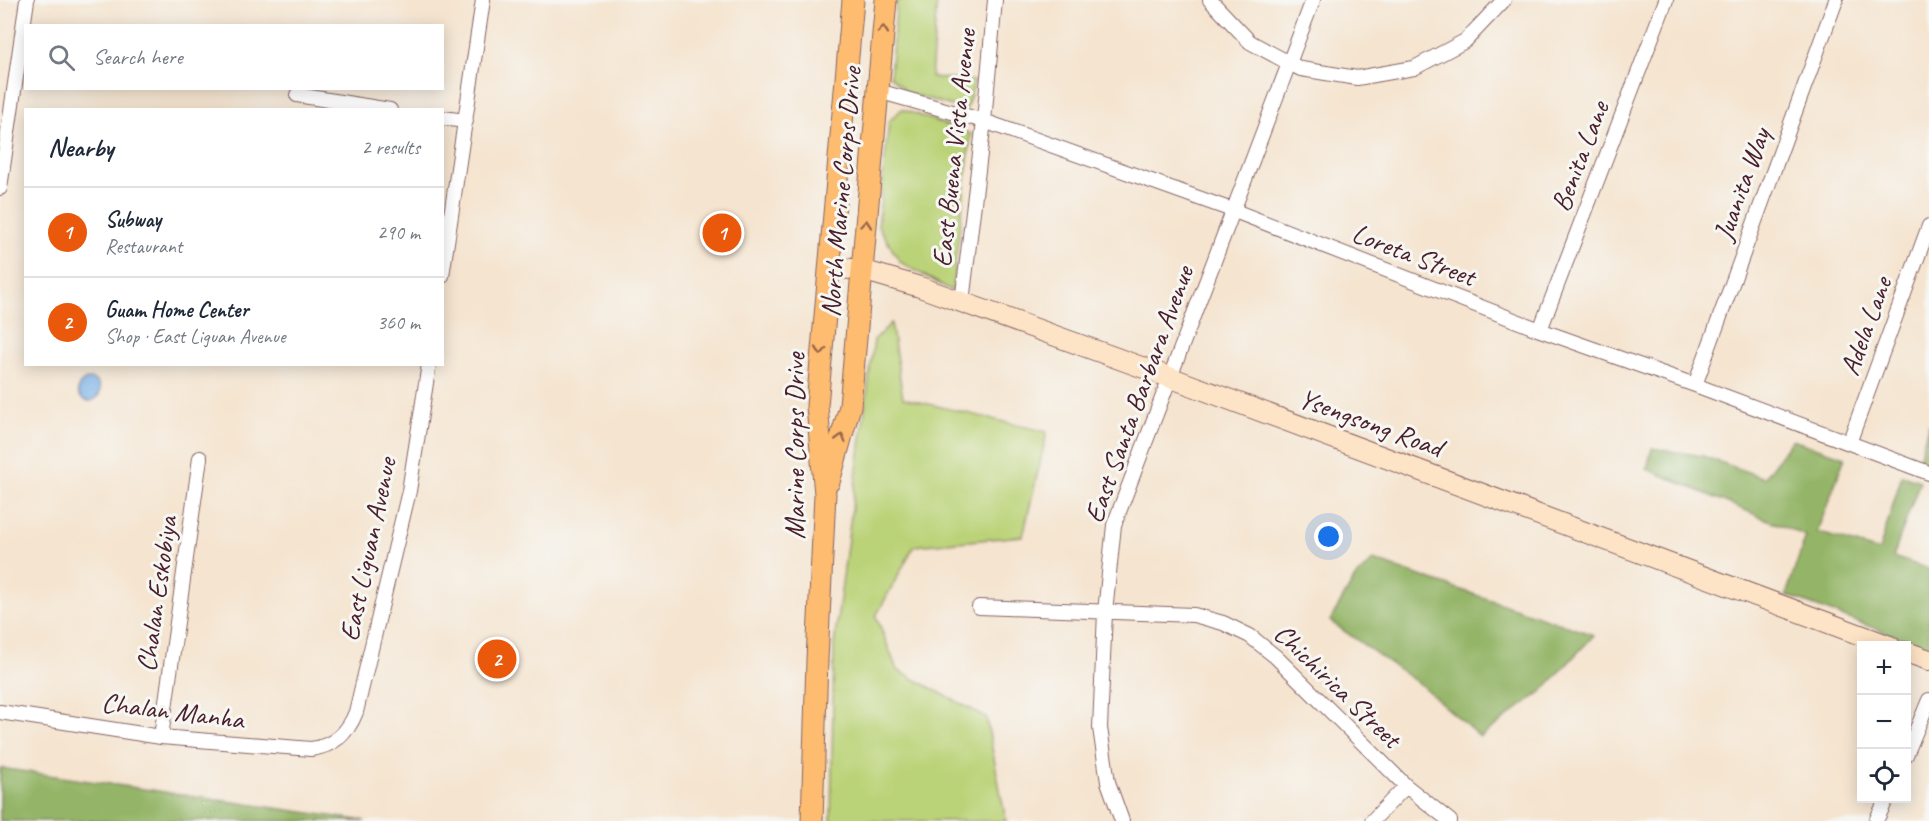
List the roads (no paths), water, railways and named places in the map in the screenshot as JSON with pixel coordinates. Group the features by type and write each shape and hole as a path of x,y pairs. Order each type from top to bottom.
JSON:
{"main road":[{"name":"Marine Corps Drive","path":"813,821 816,671 825,494 817,406 853,0"},
{"name":"North Marine Corps Drive","path":"825,494 850,406 886,0"},
{"name":"Ysengsong Road","path":"829,267 862,270 920,287 1879,641"},
{"path":"1911,654 1929,660"}],"street":[{"path":"0,188 27,0"},
{"path":"444,251 483,0"},
{"name":"East Buena Vista Avenue","path":"962,302 984,121 995,0"},
{"path":"1210,0 1250,42 1289,63 1301,69 1357,78 1414,68 1465,41 1504,0"},
{"name":"East Santa Barbara Avenue","path":"1122,821 1108,782 1100,728 1105,612 1114,525 1313,0"},
{"name":"Juanita Way","path":"1695,385 1836,0"},
{"name":"Benita Lane","path":"1540,330 1661,2"},
{"name":"Loreta Street","path":"878,91 984,121 1232,210 1540,330 1695,385 1929,473"},
{"path":"297,95 378,108"},
{"path":"444,118 466,121"},
{"name":"Adela Lane","path":"1849,443 1929,226"},
{"name":"East Liguan Avenue","path":"339,738 353,721 359,702 409,491 429,366"},
{"name":"Chalan Eskobiya","path":"160,737 200,458"},
{"name":"Chichirica Street","path":"979,607 1194,615 1222,623 1250,636 1276,657 1407,786 1450,821"},
{"path":"1909,749 1929,700"},
{"name":"Chalan Manha","path":"0,712 160,737 311,749 326,746 339,738"},
{"path":"1372,821 1407,786"},
{"path":"1876,821 1885,803"}],"water":[{"path":"89,379 97,382 100,390 97,398 89,401 81,398 78,390 81,382"}],"place":[{"name":"Subway","path":"722,233"},
{"name":"Guam Home Center","path":"497,659"}]}
